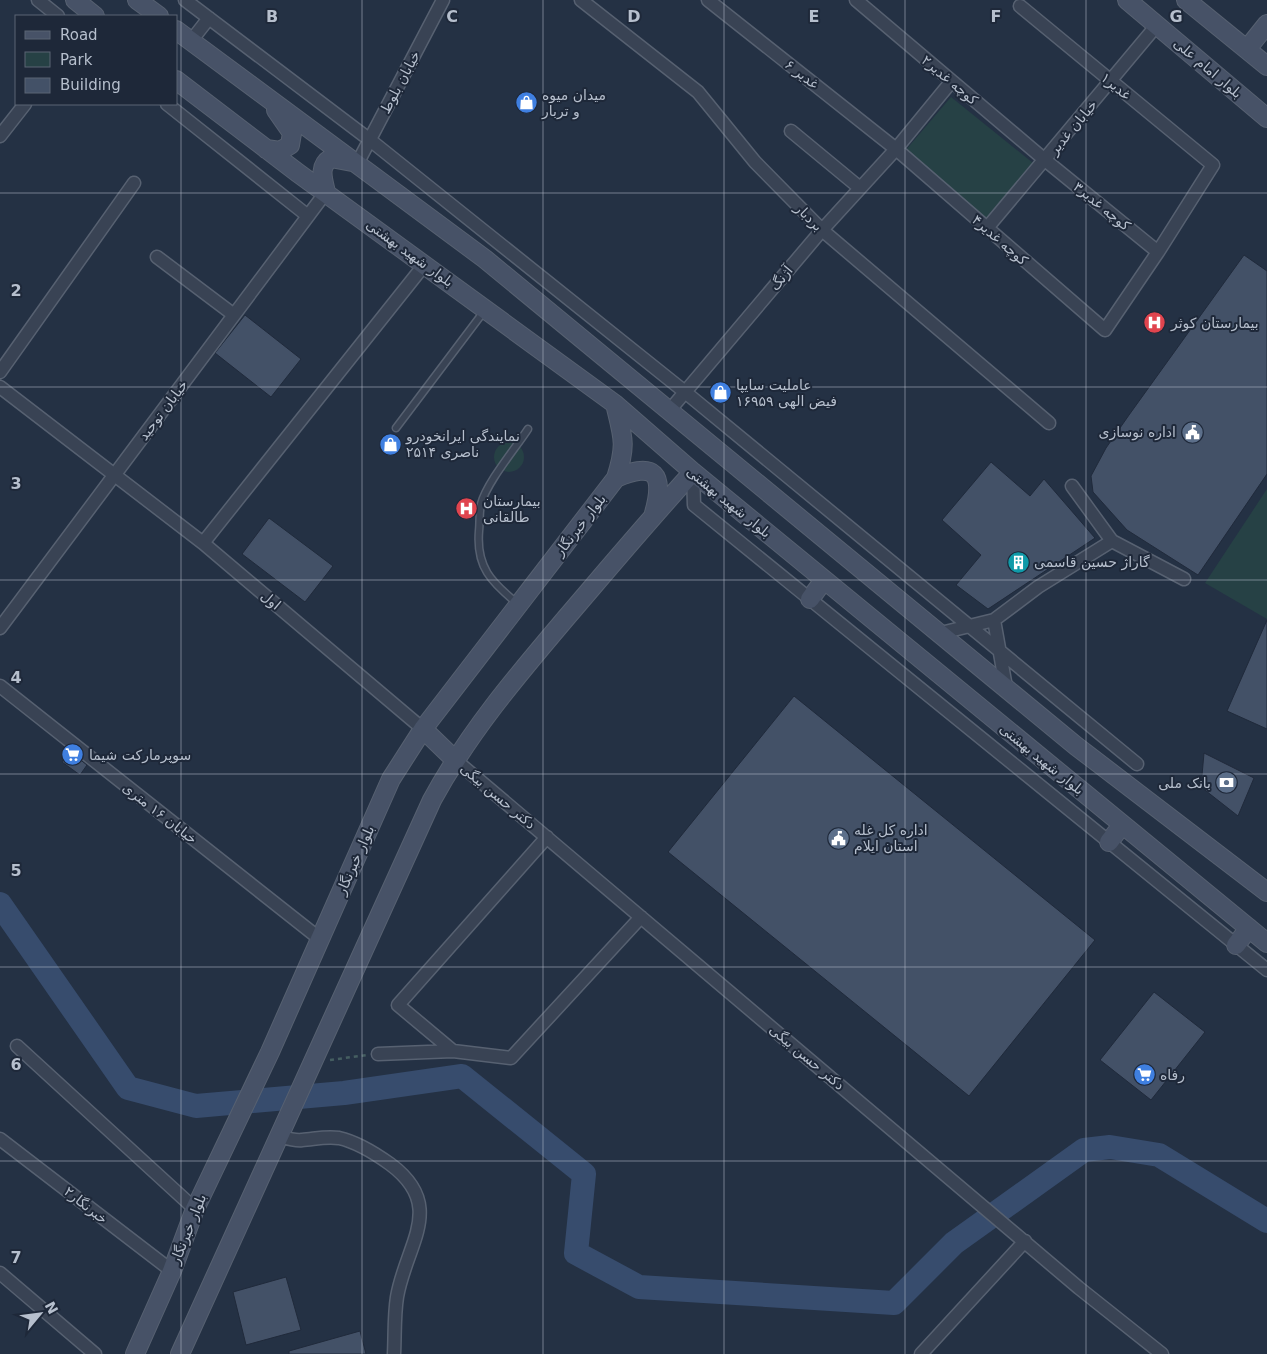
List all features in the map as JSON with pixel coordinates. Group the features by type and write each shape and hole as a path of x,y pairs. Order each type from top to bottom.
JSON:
{"main road":[{"path":"75,0 94,15"},
{"path":"138,0 158,15"},
{"name":"بلوار امام على","path":"1127,0 1267,118"},
{"path":"1186,0 1267,66"},
{"path":"1247,49 1267,24"},
{"path":"178,31 265,97 317,132 485,259 1076,746 1267,892"},
{"name":"بلوار شهید بهشتی","path":"178,82 266,149 615,404 693,472 1267,943"},
{"path":"265,97 292,133 290,145 286,150 266,149"},
{"path":"326,192 322,168 325,161 331,158 342,158 357,164"},
{"name":"بلوار خبرنگار","path":"134,1354 172,1271 195,1209 270,1052 391,779 423,729 616,478 624,454 624,440 615,404"},
{"path":"616,478 633,471 644,470 654,475 660,484 660,495 654,514"},
{"path":"180,1354 432,800 454,759 496,700 654,514 693,472"},
{"path":"810,599 824,580"},
{"path":"423,729 454,759"},
{"path":"1110,842 1122,825"},
{"path":"1236,945 1249,928"}],"street":[{"path":"38,0 57,15"},
{"path":"185,0 370,140 685,392 1137,764"},
{"name":"خیابان بلوط","path":"357,164 443,0"},
{"name":"بردبار","path":"581,0 698,92 755,162 822,230 1049,423"},
{"name":"غدیر ۶","path":"708,0 896,149"},
{"name":"کوچه غدیر۲","path":"856,0 1044,160"},
{"name":"غدیر۱","path":"1020,6 1213,165 1158,252"},
{"path":"191,41 209,18"},
{"name":"خیابان غدیر","path":"987,228 1157,25"},
{"name":"آژنگ","path":"669,410 822,230 896,149 951,82"},
{"path":"0,136 24,105"},
{"path":"168,105 308,216"},
{"path":"791,131 860,188"},
{"name":"کوچه غدیر۴","path":"896,149 1105,330 1158,252"},
{"name":"کوچه غدیر۳","path":"1044,160 1158,252"},
{"path":"0,372 134,183"},
{"name":"خیابان توحید","path":"0,628 326,192"},
{"path":"157,257 234,315"},
{"path":"203,543 425,264"},
{"name":"اول","path":"0,388 203,543 423,729"},
{"path":"693,472 694,505 1267,970"},
{"path":"1072,486 1112,541 1184,579"},
{"path":"941,633 994,620 1038,587 1112,541"},
{"path":"994,620 1006,687"},
{"name":"خیابان ۱۶ متری","path":"0,686 320,939"},
{"name":"دکتر حسن بیگی","path":"454,759 1024,1241 1162,1354"},
{"path":"453,1051 398,1005 547,837"},
{"path":"378,1054 453,1051 511,1058 641,917"},
{"path":"17,1046 195,1209"},
{"path":"280,1136 300,1140 321,1137 340,1138 385,1160 402,1173 414,1187 420,1205 419,1224 397,1298 394,1354"},
{"name":"خبرنگار۲","path":"0,1139 172,1271"},
{"path":"922,1354 1024,1241"},
{"path":"0,1273 95,1354"}],"lane":[{"path":"396,428 485,309"},
{"path":"518,605 501,590 486,572 480,559 478,547 481,505 487,490 528,429"}],"path":[{"path":"312,1062 378,1054"}],"green space":[{"path":"951,97 1033,163 986,218 905,151"},
{"path":"509,442 519,447 524,457 519,467 509,472 499,467 494,457 499,447"},
{"path":"1267,489 1267,619 1205,583"}],"building":[{"name":"اداره نوسازی","path":"1244,255 1267,271 1267,474 1198,575 1127,530 1093,492 1091,476 1106,448"},
{"path":"245,315 301,359 271,397 215,353"},
{"name":"گاراژ حسین قاسمی","path":"991,462 1030,496 1044,479 1095,538 988,609 956,585 981,555 942,520"},
{"path":"269,518 333,566 305,602 242,554"},
{"path":"1267,620 1267,729 1227,711"},
{"path":"794,696 1095,940 969,1096 668,852"},
{"name":"سوپرمارکت شیما","path":"69,751 87,765 80,775 62,762"},
{"name":"بانک ملی","path":"1204,753 1254,778 1238,816 1201,787"},
{"path":"1154,992 1205,1032 1151,1100 1100,1060"},
{"path":"286,1277 301,1330 246,1345 233,1292"},
{"path":"360,1331 366,1354 289,1354 289,1351"}],"waterway":[{"path":"0,904 128,1088 196,1106 344,1093 462,1076 584,1174 576,1253 639,1287 894,1303 954,1243 1084,1150 1110,1147 1159,1155 1267,1221"}],"place":[{"name":"میدان میوه و تربار","path":"526,103"},
{"name":"بیمارستان کوثر","path":"1155,323"},
{"name":"عاملیت سایپا ۱۶۹۵۹ فیض الهی","path":"720,393"},
{"name":"اداره نوسازی","path":"1192,432"},
{"name":"نمایندگی ایرانخودرو ناصری ۲۵۱۴","path":"390,444"},
{"name":"بیمارستان طالقانی","path":"467,509"},
{"name":"گاراژ حسین قاسمی","path":"1018,562"},
{"name":"سوپرمارکت شیما","path":"73,755"},
{"name":"بانک ملی","path":"1227,783"},
{"name":"اداره کل غله استان ایلام","path":"838,838"},
{"name":"رفاه","path":"1144,1075"}]}
